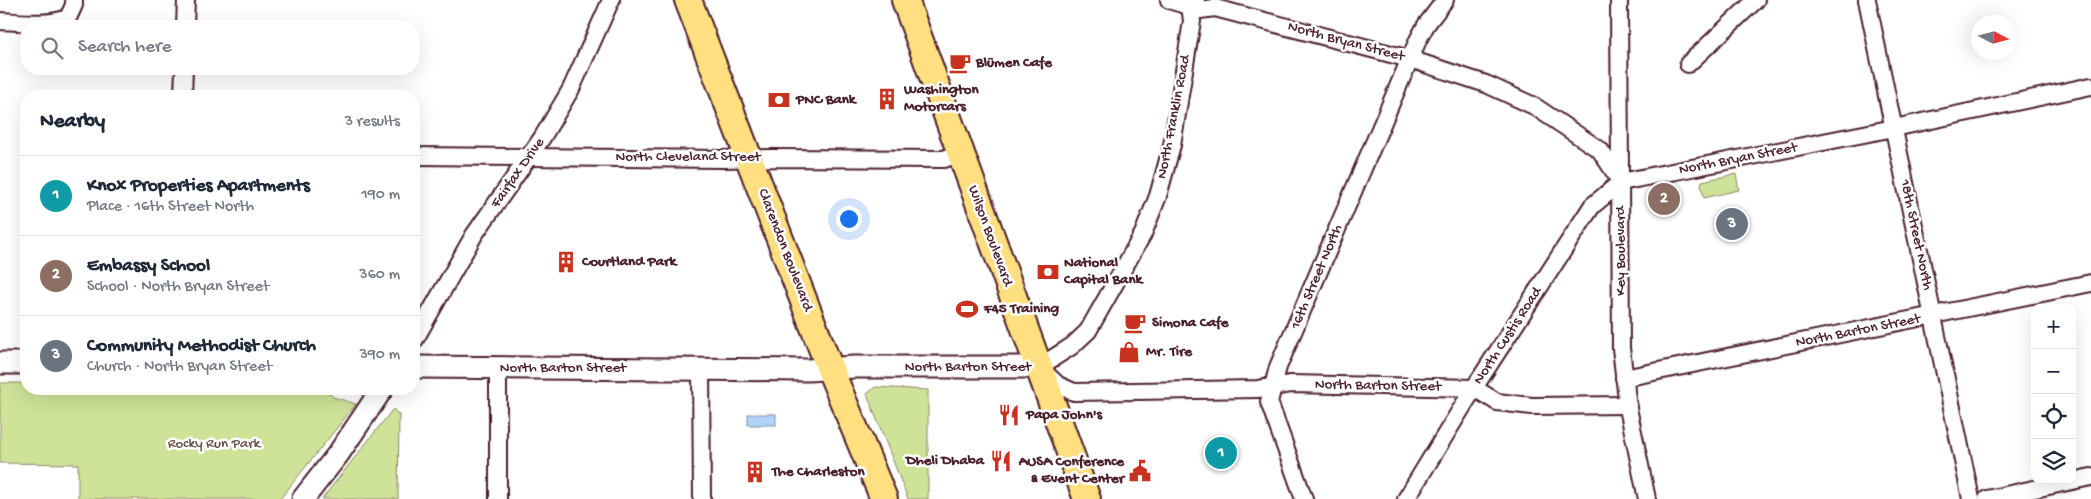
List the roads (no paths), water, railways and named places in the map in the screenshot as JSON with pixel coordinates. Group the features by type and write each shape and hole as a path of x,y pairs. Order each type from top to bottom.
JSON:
{"main road":[{"name":"Clarendon Boulevard","path":"688,0 830,369 884,499"},
{"name":"Wilson Boulevard","path":"905,0 1087,499"}],"street":[{"path":"62,20 68,18 74,5 74,0"},
{"path":"185,20 186,0"},
{"name":"Fairfax Drive","path":"420,330 474,235 531,157 571,89 611,0"},
{"name":"North Bryan Street","path":"1169,0 1201,4 1410,59 1486,84 1534,106 1600,150 1621,182 1894,128 2091,86"},
{"path":"1410,59 1426,25 1445,0"},
{"name":"Key Boulevard","path":"1620,0 1621,348 1628,405 1647,499"},
{"path":"1688,64 1756,0"},
{"name":"18th Street North","path":"1867,0 1971,499"},
{"name":"North Franklin Road","path":"1039,367 1072,346 1088,331 1143,234 1158,196 1172,145 1192,22 1201,4"},
{"path":"0,21 20,22"},
{"name":"16th Street North","path":"1304,499 1269,402 1272,387 1278,367 1410,59"},
{"path":"183,90 184,75"},
{"name":"North Cleveland Street","path":"420,156 944,159 960,153"},
{"name":"North Custis Road","path":"1406,499 1474,388 1592,206 1621,182"},
{"name":"North Barton Street","path":"1624,378 2091,283"},
{"path":"0,362 20,363"},
{"name":"North Barton Street","path":"420,367 808,370 1039,367 1058,385 1074,392 1258,389 1291,384 1474,388"},
{"path":"498,368 498,499"},
{"path":"701,369 702,499"},
{"path":"1474,388 1497,402 1503,403 1532,406 1628,405"},
{"path":"303,499 340,453 378,395"},
{"path":"1987,499 2091,477"}],"water":[{"path":"748,414 776,414 776,425 748,425"}],"place":[{"name":"Blümen Cafe","path":"960,63"},
{"name":"Washington Motorcars","path":"887,99"},
{"name":"PNC Bank","path":"779,100"},
{"name":"Embassy School","path":"1664,199"},
{"name":"Community Methodist Church","path":"1732,224"},
{"name":"Courtland Park","path":"566,262"},
{"name":"National Capital Bank","path":"1048,272"},
{"name":"F45 Training","path":"967,309"},
{"name":"Simona Cafe","path":"1135,323"},
{"name":"Mr. Tire","path":"1129,352"},
{"name":"Papa John's","path":"1009,415"},
{"name":"Knox Properties Apartments","path":"1221,453"},
{"name":"Dheli Dhaba","path":"1001,461"},
{"name":"AUSA Conference & Event Center","path":"1140,471"},
{"name":"The Charleston","path":"755,472"}],"park label":[{"name":"Rocky Run Park","path":"214,444"}]}
